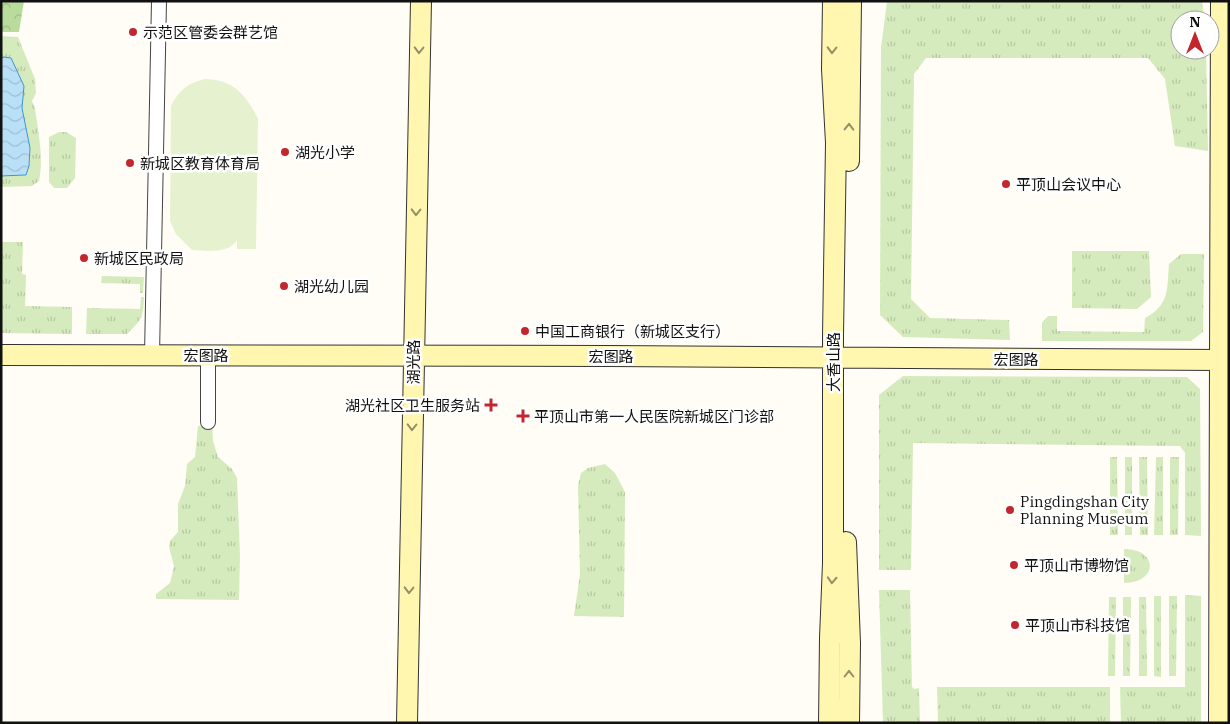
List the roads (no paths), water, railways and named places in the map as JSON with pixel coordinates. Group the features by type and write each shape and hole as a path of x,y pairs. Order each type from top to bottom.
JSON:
{"street":[{"path":"152,355 160,1"},
{"name":"湖光路","path":"407,723 420,1"},
{"name":"大香山路","path":"833,1 832,69 836,143 840,357 850,643 849,723"},
{"name":"大香山路","path":"830,723 830,638 851,1"},
{"path":"1219,723 1220,360 1225,167 1221,1"},
{"name":"宏图路","path":"1,355 1220,360"},
{"path":"208,355 208,422"}],"water":[{"path":"1,58 11,58 24,86 22,108 30,148 29,166 26,175 1,176"}],"place":[{"name":"示范区管委会群艺馆","path":"133,32"},
{"name":"湖光小学","path":"285,152"},
{"name":"新城区教育体育局","path":"130,163"},
{"name":"平顶山会议中心","path":"1006,184"},
{"name":"新城区民政局","path":"84,258"},
{"name":"湖光幼儿园","path":"284,286"},
{"name":"中国工商银行（新城区支行）","path":"525,331"},
{"name":"湖光社区卫生服务站","path":"491,405"},
{"name":"平顶山市第一人民医院新城区门诊部","path":"523,416"},
{"name":"Pingdingshan City Planning Museum","path":"1010,510"},
{"name":"平顶山市博物馆","path":"1014,565"},
{"name":"平顶山市科技馆","path":"1015,625"}]}
